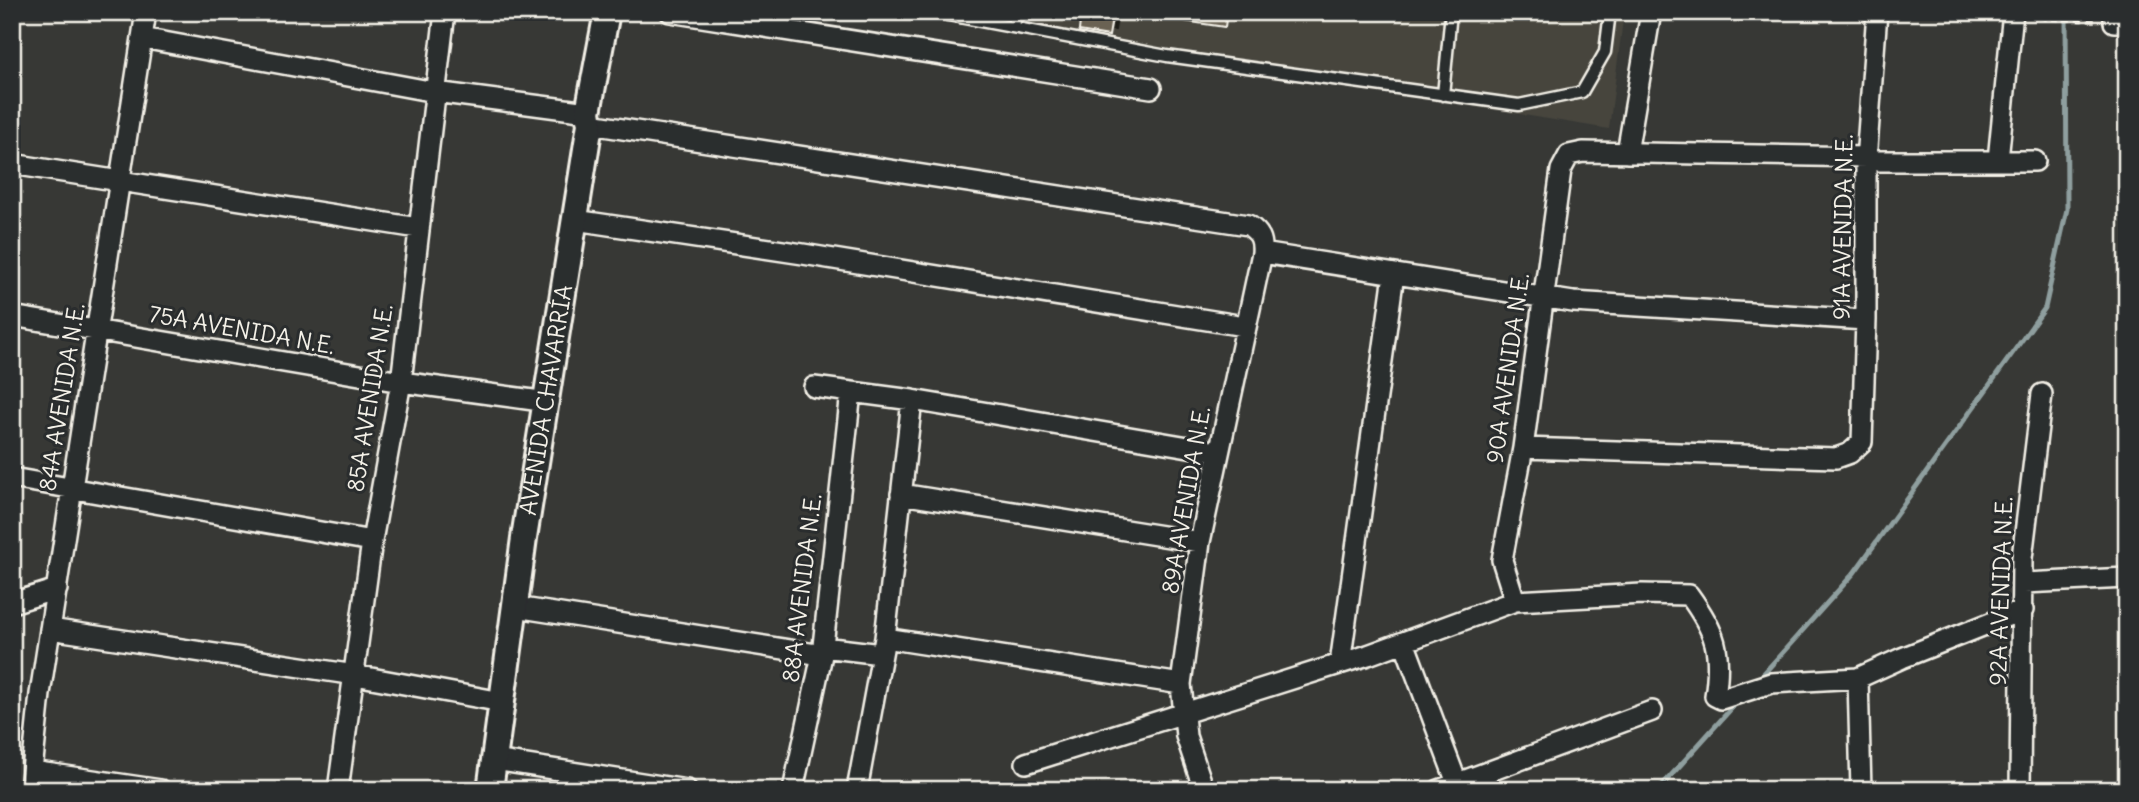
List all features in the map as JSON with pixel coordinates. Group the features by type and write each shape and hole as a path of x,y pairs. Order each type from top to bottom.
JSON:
{"street":[{"name":"84A AVENIDA N.E.","path":"31,780 50,629 146,12"},
{"name":"85A AVENIDA N.E.","path":"338,790 372,541 401,382 445,12"},
{"name":"AVENIDA CHAVARRÍA","path":"490,790 607,12"},
{"path":"670,12 1151,89"},
{"path":"1651,12 1627,153 1866,157 1866,161 2035,161"},
{"name":"91A AVENIDA N.E.","path":"1523,448 1836,458 1850,453 1862,442 1866,320 1866,161 1877,12"},
{"path":"1998,160 2013,12"},
{"path":"2114,12 2113,22 2127,22"},
{"path":"142,38 435,92 1248,225 1258,232 1262,241 1262,253 1573,302 1866,320"},
{"name":"90A AVENIDA N.E.","path":"1515,601 1502,561 1523,448 1561,170 1569,155 1583,152 1627,153"},
{"path":"12,164 418,228"},
{"path":"575,220 1244,326"},
{"name":"89A AVENIDA N.E.","path":"1204,790 1181,714 1181,684 1200,542 1244,326 1262,253"},
{"path":"1340,664 1394,274"},
{"name":"75A AVENIDA N.E.","path":"12,316 401,382 548,402"},
{"path":"814,387 912,400 1218,452"},
{"name":"88A AVENIDA N.E.","path":"793,790 822,651 851,392"},
{"name":"92A AVENIDA N.E.","path":"2020,790 2024,544 2042,394"},
{"path":"857,790 883,646 912,400"},
{"path":"12,478 372,541"},
{"path":"901,494 1200,542"},
{"path":"2024,583 2127,578"},
{"path":"12,603 57,589"},
{"path":"1026,763 1340,664 1515,601 1642,594 1689,595 1712,626 1720,665 1715,696 1721,699 1771,683 1858,678 2023,610"},
{"path":"516,607 822,651 883,646 1181,684"},
{"path":"50,629 355,675 502,702"},
{"path":"1404,642 1448,786 1652,711"},
{"path":"1858,678 1861,790"},
{"path":"494,760 687,790"},
{"path":"31,780 161,790"}],"lane":[{"path":"932,12 1167,56 1519,106 1582,92 1605,52 1610,12"},
{"path":"1014,27 1016,12"},
{"path":"1443,95 1451,12"}],"path":[{"path":"2027,12 2044,19 2077,20"}],"shaded area":[{"path":"900,12 1624,12 1609,129"}],"building":[{"path":"1081,12 1113,12 1109,36 1079,31"},
{"path":"1124,12 1227,12 1225,27"}],"waterway":[{"path":"1757,681 1854,573 2045,308 2067,209 2066,12"},
{"path":"1658,790 1738,701"}]}
